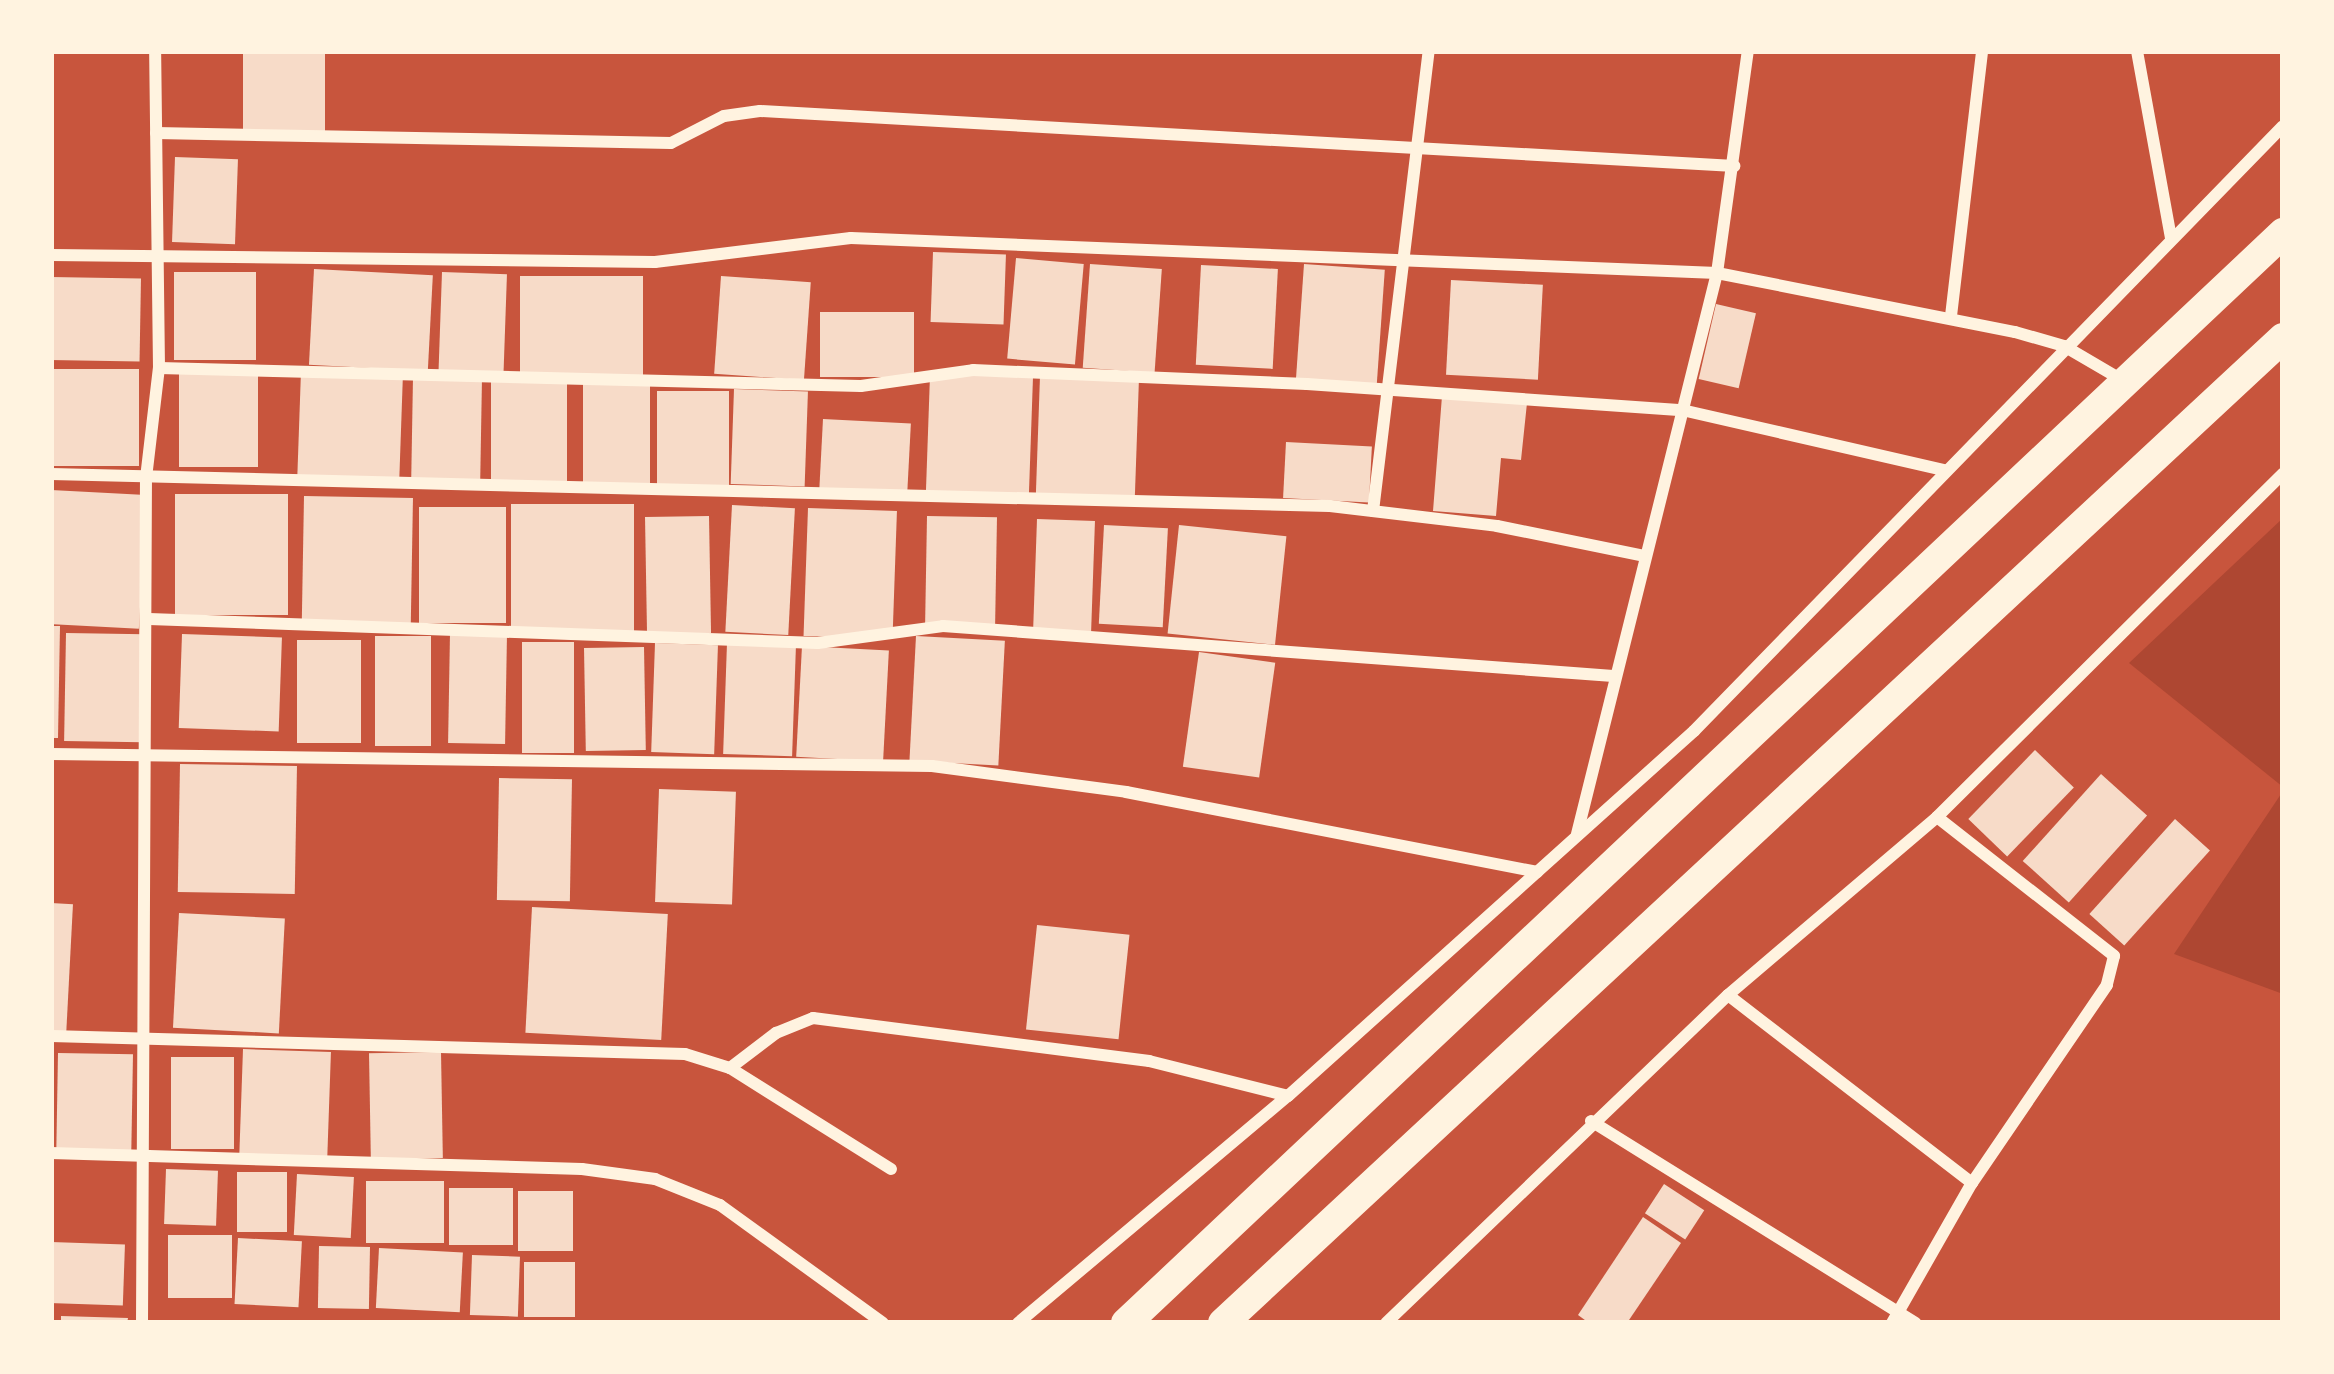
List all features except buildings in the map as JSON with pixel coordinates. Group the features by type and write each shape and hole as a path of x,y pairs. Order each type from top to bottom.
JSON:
{"main road":[{"path":"1126,1323 2283,232"},
{"path":"1223,1323 2280,345"}],"street":[{"path":"142,1323 149,619 146,478 159,368 155,51"},
{"path":"1373,512 1429,51"},
{"path":"1576,837 1612,676 1717,273 1748,51"},
{"path":"1951,316 1982,51"},
{"path":"2137,51 2171,238"},
{"path":"156,133 671,142 724,116 760,112 1734,166"},
{"path":"1018,1323 1288,1096 1694,731 2283,126"},
{"path":"51,254 655,262 851,238 1401,265 1717,273 1951,316 2064,346 2126,382"},
{"path":"159,368 861,386 974,370 1386,389 1682,410 1945,470"},
{"path":"1386,1323 1728,995 1937,817 2283,473"},
{"path":"51,474 1373,512 1644,556"},
{"path":"149,619 818,643 943,626 1612,676"},
{"path":"51,754 932,766 1126,792 1537,872"},
{"path":"1894,1320 1972,1184 2108,985 2114,956 1937,817"},
{"path":"1728,995 1972,1184"},
{"path":"730,1068 776,1033 813,1018 1149,1061 1288,1096"},
{"path":"51,1036 685,1054 730,1068 891,1169"},
{"path":"1592,1121 1894,1320 1916,1323"},
{"path":"51,1153 582,1169 655,1179 720,1205 883,1323"}],"shaded area":[{"path":"2283,518 2283,787 2129,663"},
{"path":"2283,791 2283,994 2174,954"}]}
